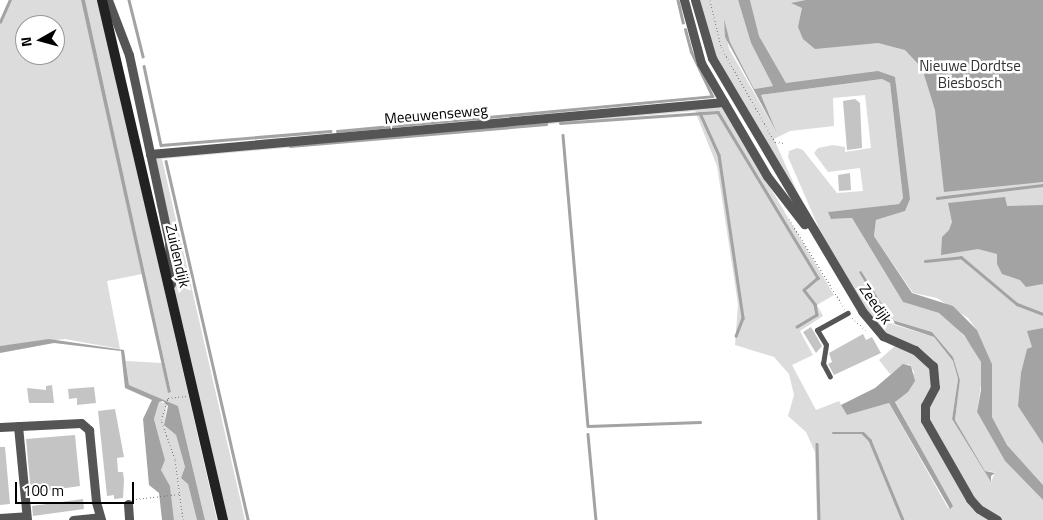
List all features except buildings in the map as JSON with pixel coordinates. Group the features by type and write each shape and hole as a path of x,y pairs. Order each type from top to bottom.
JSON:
{"street":[{"name":"Zuidendijk","path":"102,0 223,520"},
{"path":"108,0 129,55 168,242 172,299"},
{"name":"Zeedijk","path":"684,0 698,56 767,176 815,234"},
{"name":"Zeedijk","path":"695,0 712,58 862,311 883,336 915,350 933,366 936,386 925,406 925,420 970,499 978,509 996,520"},
{"name":"Meeuwenseweg","path":"150,154 724,102"},
{"path":"0,428 71,421 81,423 88,430 101,519 73,520"},
{"path":"0,518 26,518 18,426"},
{"path":"128,504 130,520"}],"lane":[{"path":"830,377 823,364 826,345 817,330 848,313"}],"path":[{"path":"710,0 721,48 775,142 786,143"},
{"path":"787,216 848,313 872,334 883,336"},
{"path":"183,520 175,459 161,420 168,398 185,396"},
{"path":"128,504 126,500 179,494"}],"green space":[{"path":"9,0 81,0 142,274 107,281 120,349 65,339 0,346 0,20"},
{"path":"85,0 98,0 217,520 205,520 178,406 129,385 126,361 162,363 168,392 171,392"},
{"path":"698,0 738,0 751,43 773,86 754,89 730,42 723,19 729,49 777,133 761,95 882,79 890,83 903,198 899,204 829,212 831,219 852,218 903,302 939,313 955,324 973,348 981,362 982,378 977,412 1005,461 1043,500 1043,520 1001,520 977,503 927,414 935,367 879,330 816,231 818,226 788,157 789,151 797,148 803,150 837,193 863,191 860,168 828,172 814,153 818,148 833,145 845,147 845,152 871,148 865,95 833,98 834,126 790,131 774,139 808,216 712,52","holes":["859,270 892,320 932,332 953,357 960,380 955,420 985,471 995,472 991,482 952,419 958,379 953,361 934,337 892,324"]},
{"name":"Nieuwe Dordtse Biesbosch","path":"750,0 1043,0 1043,485 1007,445 992,417 992,364 977,330 968,318 937,298 913,293 874,236 876,220 905,211 895,77 786,83 759,36"},
{"path":"715,106 723,108 834,295 817,305 823,316 800,331 813,355 792,365 816,410 839,401 847,415 889,403 948,508 952,507 895,401 908,392 914,372 908,364 890,374 879,360 896,345 909,350 929,365 934,380 922,405 957,482 992,520 817,520 815,452 806,432 788,416 794,395 789,374 774,357 735,345 738,304 717,166 695,111 162,159 245,520 226,520 175,295 156,156"},
{"path":"159,402 167,403 164,425 176,435 185,467 181,478 188,483 197,520 174,520 170,486 161,470 165,460 154,419"}],"shaded area":[{"path":"81,0 85,0 171,392 168,393"},
{"path":"738,0 750,0 759,36 786,83 878,71 895,77 910,199 905,211 876,220 874,236 912,293 953,306 977,330 992,364 992,417 1007,445 1043,485 1043,500 1005,461 977,412 981,390 981,362 964,335 939,313 903,302 852,218 831,219 828,212 899,204 903,198 890,83 882,79 761,95 777,133 725,37 724,19 730,42 754,89 773,86 751,43"},
{"path":"806,0 1043,0 1043,182 944,192 935,110 922,68 905,50 878,43 815,49 803,39 798,27 802,8 791,3"},
{"path":"1005,197 1007,206 1043,205 1043,284 1026,287 1020,280 1002,274 997,264 997,254 978,249 941,255 942,237 949,230 952,222 948,203"},
{"path":"861,271 892,320 932,332 953,357 960,380 955,420 985,471 995,473 991,476 991,482 952,419 958,379 953,361 934,337 889,322 859,272"},
{"path":"1043,328 1043,444 1018,406 1021,373 1027,349 1032,347 1027,331"},
{"path":"49,339 124,350 129,385 178,406 205,520 197,520 188,484 181,478 185,467 176,435 164,425 168,406 163,401 159,402 154,419 165,460 161,470 170,486 174,520 162,520 159,493 149,485 143,419 152,400 125,388 121,351 54,343 0,353 0,346"},
{"path":"903,364 911,366 915,381 908,392 895,402 953,506 950,509 889,403 847,415 841,405 875,388"}],"waterway":[{"path":"0,22 10,0"},
{"path":"129,0 143,56"},
{"path":"678,0 683,22"},
{"path":"337,131 712,96 691,52 685,30"},
{"path":"144,66 161,145 330,131"},
{"path":"560,123 718,112 818,278 804,290 815,304 817,315 797,327"},
{"path":"700,113 719,155 743,318 736,336"},
{"path":"290,146 546,124"},
{"path":"563,135 588,426 700,422"},
{"path":"166,161 248,520"},
{"path":"937,198 1043,185"},
{"path":"925,261 961,257 1017,304 1043,314"},
{"path":"833,433 863,433 870,440 903,520"},
{"path":"588,434 596,520"},
{"path":"817,444 819,520"}]}
